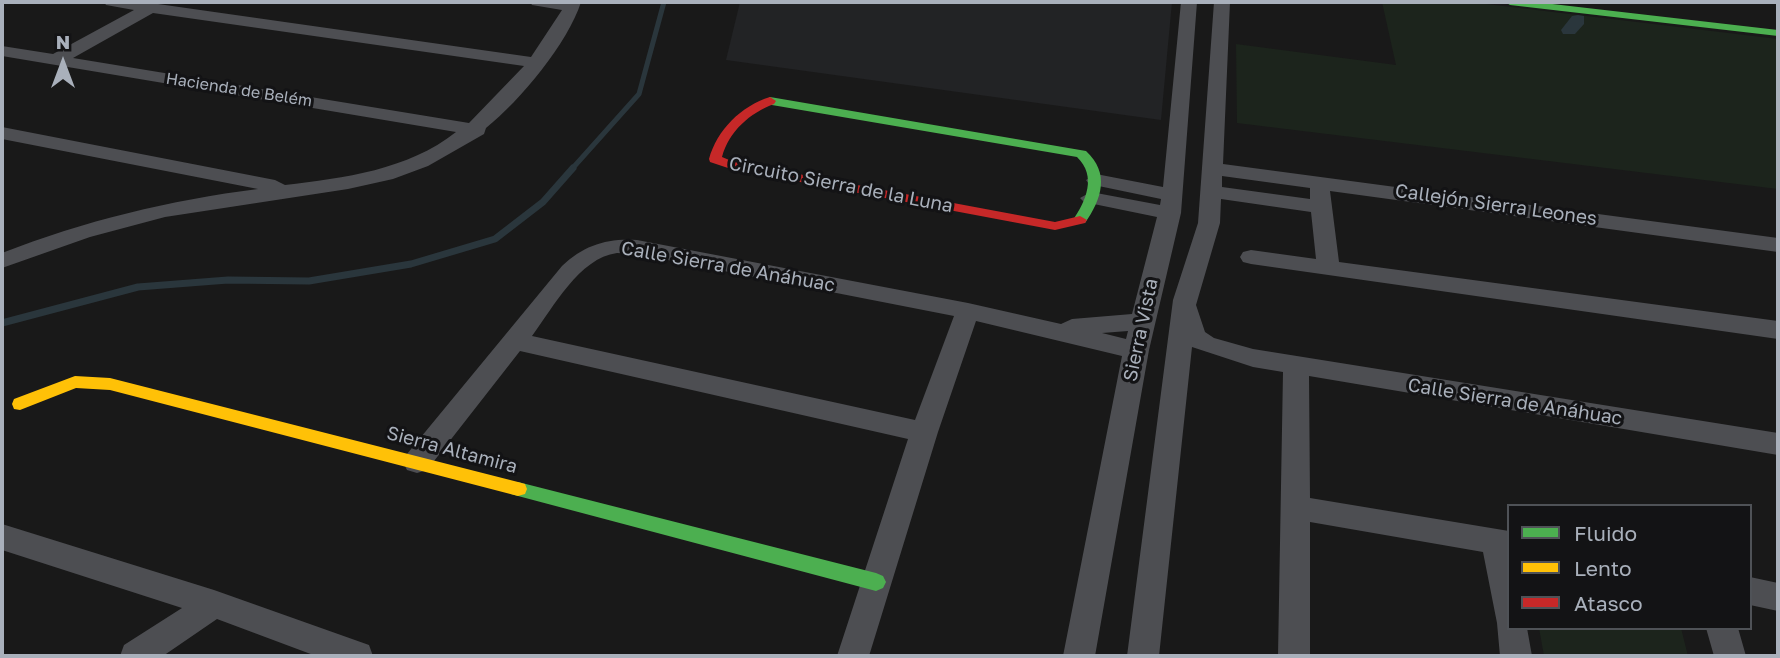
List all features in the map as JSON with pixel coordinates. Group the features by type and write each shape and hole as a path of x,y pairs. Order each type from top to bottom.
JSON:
{"street":[{"path":"112,2 536,63"},
{"path":"2,261 37,246 175,209 351,183 401,170 446,150 477,130 498,110 558,32 572,4 538,2"},
{"name":"Sierra Vista","path":"1079,656 1136,350 1171,204 1189,2"},
{"name":"Sierra Vista","path":"1143,656 1185,300 1209,223 1222,2"},
{"path":"1510,2 1778,33"},
{"path":"1643,2 1778,18"},
{"path":"56,60 150,8"},
{"name":"Hacienda de Belém","path":"2,51 477,130"},
{"path":"1183,76 1219,81"},
{"name":"Circuito Sierra de la Luna","path":"770,101 1074,152 1092,160 1097,169 1094,189 1081,220 1066,226 1055,226 731,165 715,159 715,153 754,105 770,101"},
{"path":"2,133 300,191"},
{"path":"1213,180 1320,207"},
{"name":"Callejón Sierra Leones","path":"1213,180 1318,182 1778,244"},
{"path":"1318,182 1328,265"},
{"path":"1094,189 1171,204"},
{"path":"2,239 37,246"},
{"path":"1164,239 1200,252"},
{"name":"Calle Sierra de Anáhuac","path":"417,462 576,265 589,253 609,246 637,247 968,311 1136,350"},
{"path":"1251,257 1328,265 1778,330"},
{"name":"Calle Sierra de Anáhuac","path":"1185,300 1194,336 1205,344 1253,358 1778,444"},
{"path":"853,656 924,432 968,311"},
{"name":"Calle Sierra de Anáhuac","path":"1050,329 1142,322"},
{"path":"514,341 924,432"},
{"name":"Calle Sierra de Anáhuac","path":"1173,396 1183,388 1188,362 1195,357 1253,358"},
{"path":"1294,656 1296,366"},
{"name":"Sierra Altamira","path":"20,404 75,382 110,384 876,582"},
{"path":"1294,508 1502,543 1507,594"},
{"path":"2,537 214,604 357,656"},
{"path":"1752,591 1778,597"},
{"path":"136,656 214,604"},
{"path":"1511,630 1516,656"},
{"path":"1723,630 1730,656"}],"shaded area":[{"path":"740,2 1172,2 1161,120 726,60"},
{"path":"1382,2 1470,2 1778,39 1778,189 1237,123 1236,44 1396,65"},
{"path":"1539,630 1682,630 1688,656 1544,656"}],"waterway":[{"path":"571,170 639,94 664,2"},
{"path":"1569,30 1578,20"},
{"path":"2,323 138,287 228,280 309,281 411,264 495,239 543,202 573,168"}],"traffic: fast":[{"path":"1510,2 1778,33"},
{"path":"770,101 1081,154 1093,168 1095,186 1090,204 1080,220"},
{"path":"518,489 876,582"}],"traffic: slow":[{"path":"20,404 75,382 110,384 518,489"}],"traffic: jam":[{"path":"770,101 752,109 735,123 722,141 715,159 731,165 1055,226 1080,220"}]}
